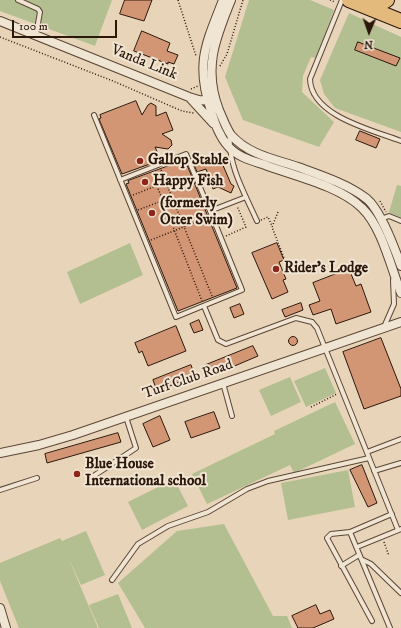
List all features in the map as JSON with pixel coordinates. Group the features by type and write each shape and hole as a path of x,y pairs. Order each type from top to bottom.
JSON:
{"highway":[{"path":"349,0 401,21"},
{"path":"363,5 377,6 392,0 394,15 401,18"}],"street":[{"path":"223,0 205,46 202,76 212,101 230,133 252,152 300,168 350,188 368,200 381,219 401,266 392,270"},
{"path":"231,0 212,54 212,101 216,126 229,146 245,158 315,183 343,195 362,208 375,228 401,293"},
{"name":"Vanda Link","path":"0,20 189,97 212,101"},
{"name":"Vanda Link","path":"189,97 216,126"},
{"name":"Turf Club Road","path":"0,453 39,444 126,416 324,347 401,322"},
{"path":"0,608 6,628"}],"lane":[{"path":"18,0 38,9 40,12 36,35"},
{"path":"342,0 310,79 310,88 316,99 334,115 401,141"},
{"path":"94,115 120,180 145,242 176,317 242,290 186,154 120,180"},
{"path":"230,133 229,146 246,197 257,221"},
{"path":"211,214 235,201 246,197"},
{"path":"381,219 389,216 401,222"},
{"path":"384,328 394,304 392,270"},
{"path":"204,306 218,340 221,343 232,344 296,318 312,322 317,328 366,452 392,514 400,529 357,547"},
{"path":"223,383 232,416"},
{"path":"92,477 136,448 126,416"},
{"path":"366,452 401,439"},
{"path":"112,580 138,544 168,526 208,512 247,489 268,482 369,458"},
{"path":"374,471 401,463"},
{"path":"0,490 37,478"},
{"path":"372,621 327,538 331,534 350,532 392,514"},
{"path":"350,532 359,555 363,560 390,628"},
{"path":"341,566 359,555"},
{"path":"363,560 371,564 401,594"}],"path":[{"path":"178,0 197,58"},
{"path":"219,68 227,54 243,0"},
{"path":"0,37 113,81 182,111 199,114 201,109"},
{"path":"161,168 214,302"},
{"path":"127,197 166,182"},
{"path":"157,186 204,306"},
{"path":"133,212 172,197"},
{"path":"221,238 246,227 235,201"},
{"path":"272,226 278,212"},
{"path":"145,242 184,227 211,214"},
{"path":"257,221 268,217 286,263"},
{"path":"311,407 343,392"},
{"path":"381,537 389,556"}],"green space":[{"path":"0,0 112,0 95,46 0,11"},
{"path":"249,0 310,0 334,10 316,58 311,57 303,76 302,92 334,122 319,147 243,120 225,77"},
{"path":"349,13 401,37 401,132 335,108 324,94 320,80"},
{"path":"397,185 401,186 401,218 389,212"},
{"path":"130,243 143,275 80,304 67,272"},
{"path":"325,368 336,393 306,407 294,381"},
{"path":"290,377 301,402 271,416 259,390"},
{"path":"335,402 355,444 294,473 290,465 207,504 192,474 275,434 274,431"},
{"path":"348,470 355,507 288,520 281,483"},
{"path":"174,479 188,506 142,530 128,502"},
{"path":"224,524 273,616 287,616 292,628 145,628 118,583 177,531"},
{"path":"86,531 105,575 81,585 68,557 98,628 19,628 0,581 0,563 60,538 62,541"},
{"path":"118,594 132,628 99,628 89,605"}],"building":[{"path":"125,0 152,0 144,21 120,14"},
{"path":"142,31 170,43 167,51 178,55 174,64 168,62 168,64 134,51"},
{"path":"358,42 400,58 396,66 355,50"},
{"path":"136,101 142,115 151,103 156,106 156,116 166,112 173,130 162,134 171,140 172,145 168,149 155,147 161,160 122,174 99,119 101,118 100,115"},
{"path":"360,131 380,139 376,148 356,140"},
{"path":"200,154 203,161 219,156 231,184 234,186 231,193 218,187 213,189 206,169 197,172 191,157"},
{"path":"185,160 237,288 178,311 126,184 129,183 128,181"},
{"path":"277,243 284,260 279,262 286,279 283,280 288,292 272,299 252,253"},
{"path":"349,269 356,286 361,284 371,312 336,324 331,309 313,315 309,305 320,301 313,283"},
{"path":"301,303 303,310 285,317 282,310"},
{"path":"240,304 244,314 234,318 230,308"},
{"path":"199,320 203,330 194,333 190,324"},
{"path":"176,326 186,351 148,366 142,351 139,353 135,343"},
{"path":"293,336 298,341 293,346 288,341"},
{"path":"381,338 401,389 401,396 364,409 343,352"},
{"path":"253,346 258,356 211,376 206,365"},
{"path":"191,365 195,376 157,391 153,380"},
{"path":"214,412 220,428 191,438 185,422"},
{"path":"160,416 170,440 153,447 143,424"},
{"path":"118,433 121,442 47,463 45,454"},
{"path":"362,465 377,503 368,507 350,470"},
{"path":"316,605 320,614 330,610 334,619 313,628 298,628 292,616"}],"place":[{"name":"Gallop Stable","path":"140,161"},
{"name":"Happy Fish","path":"145,182"},
{"name":"(formerly Otter Swim)","path":"152,213"},
{"name":"Rider's Lodge","path":"276,269"},
{"name":"Blue House International school","path":"77,474"}]}
